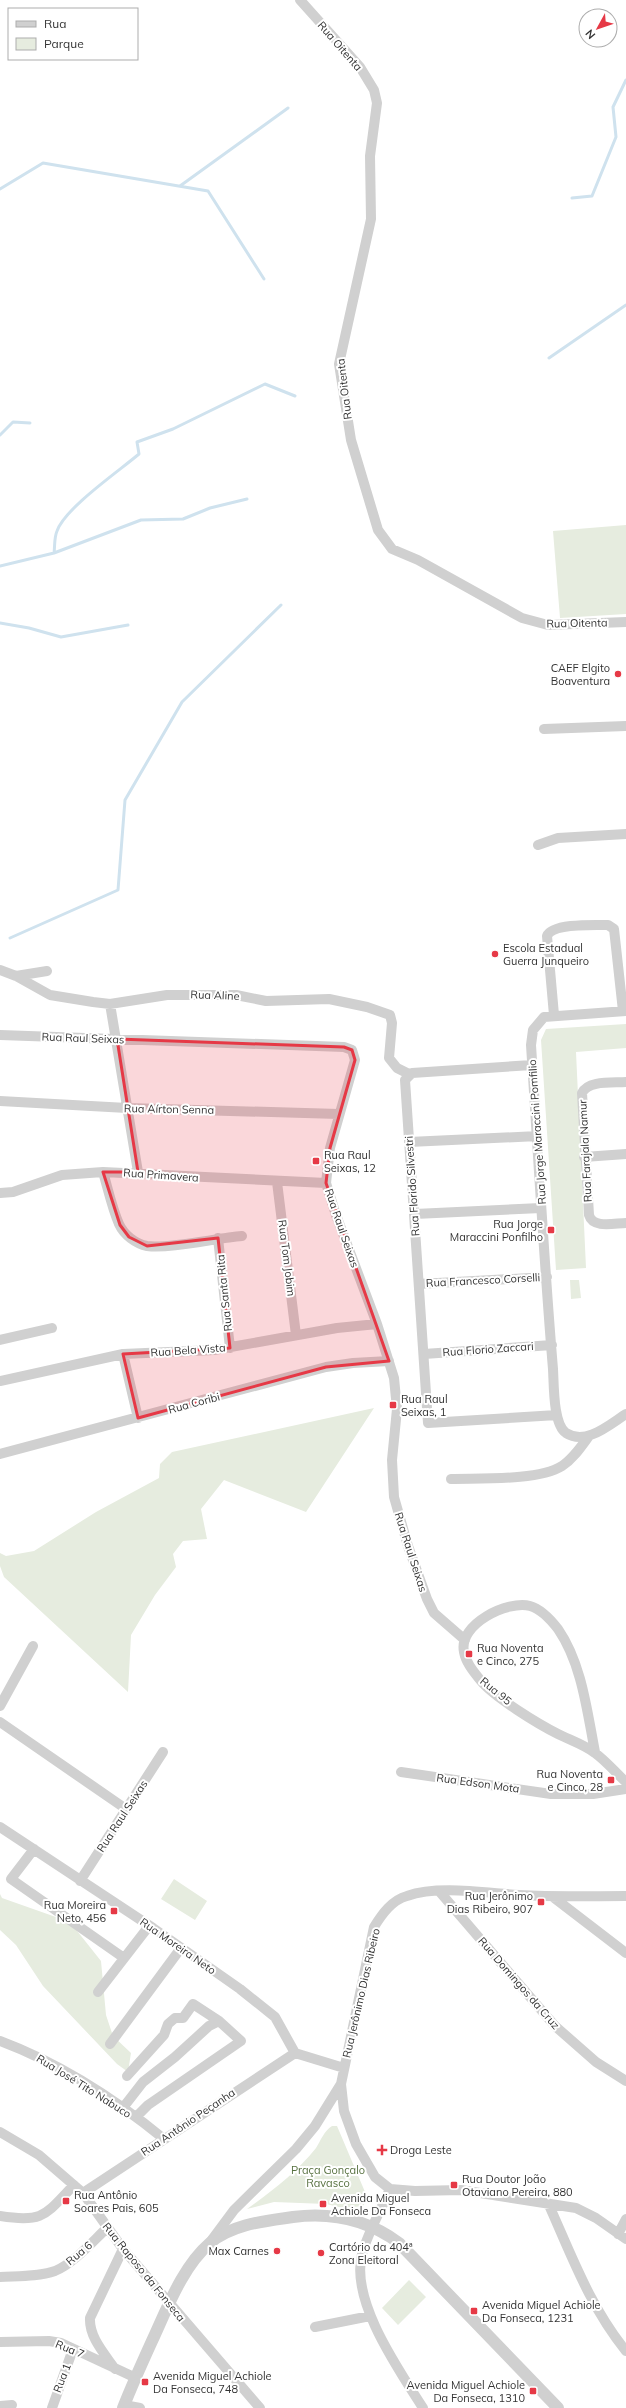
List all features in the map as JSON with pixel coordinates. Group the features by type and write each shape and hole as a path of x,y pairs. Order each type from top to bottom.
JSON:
{"street":[{"name":"Rua Oitenta","path":"300,0 360,66 374,90 377,103 370,156 370,219 367,242 342,340 339,364 351,440 378,530 392,549 418,560 522,618 548,625 626,622"},
{"path":"544,729 626,726"},
{"path":"538,845 558,838 626,834"},
{"path":"554,1015 548,932 556,927 608,924 614,929 624,1011"},
{"name":"Rua Aline","path":"0,970 16,976 50,995 110,1004 174,994 236,995 266,1001 329,999 346,1002 390,1015 389,1058 397,1068 409,1074"},
{"path":"16,976 47,971"},
{"path":"110,1004 138,1172"},
{"name":"Rua Jorge Maraccini Pomfilio","path":"589,1436 580,1437 565,1432 558,1422 557,1415 541,1208 538,1136 532,1065 532,1030 544,1017 554,1015 624,1011"},
{"name":"Rua Raul Seixas","path":"0,1035 348,1048 354,1053 355,1060 330,1148 326,1183 336,1215 377,1324 389,1361 397,1403 392,1460 394,1497 408,1546 427,1599 434,1613 465,1640"},
{"path":"409,1074 532,1065"},
{"name":"Rua Florido Silvestri","path":"409,1074 405,1080 429,1427 557,1415"},
{"name":"Rua Farajala Namur","path":"626,1082 592,1085 584,1089 582,1093 584,1157 590,1220 602,1224 626,1223"},
{"name":"Rua Aírton Senna","path":"0,1101 127,1108 339,1114"},
{"path":"409,1142 538,1136"},
{"path":"584,1157 626,1154"},
{"path":"103,1172 120,1225 129,1237 138,1243 147,1246 162,1246 242,1236"},
{"name":"Rua Primavera","path":"0,1193 13,1192 62,1175 103,1172 138,1172 277,1182 326,1183"},
{"name":"Rua Tom Jobim","path":"277,1182 296,1335"},
{"path":"415,1214 541,1208"},
{"name":"Rua Santa Rita","path":"218,1238 230,1348"},
{"name":"Rua Francesco Corselli","path":"419,1284 547,1277"},
{"name":"Rua Bela Vista","path":"0,1381 123,1354 230,1348 296,1335 377,1324"},
{"path":"0,1340 52,1328"},
{"name":"Rua Florio Zaccari","path":"424,1354 552,1345"},
{"path":"123,1354 138,1418"},
{"name":"Rua Coribi","path":"0,1454 326,1368 353,1363 389,1361"},
{"path":"451,1479 488,1478 547,1473 563,1465 575,1454 589,1436 626,1414"},
{"path":"465,1640 469,1632 477,1623 495,1611 516,1604 531,1606 542,1613 557,1628 573,1656 586,1703 595,1752"},
{"name":"Rua 95","path":"465,1640 464,1651 471,1668 482,1682 496,1694 555,1732 595,1752 626,1782"},
{"path":"0,1706 33,1646"},
{"path":"0,1722 126,1809"},
{"name":"Rua Raul Seixas","path":"80,1881 163,1752"},
{"name":"Rua Edson Mota","path":"401,1772 551,1794 593,1794 626,1789"},
{"name":"Rua Moreira Neto","path":"0,1827 150,1926 275,2017 295,2053"},
{"path":"34,1849 11,1879 124,1958"},
{"name":"Rua Jerônimo Dias Ribeiro","path":"390,2189 375,2177 356,2144 344,2111 341,2084 374,1927 382,1914 395,1902 407,1895 439,1891 553,1897 626,1896"},
{"name":"Rua Domingos da Cruz","path":"439,1891 554,2026 596,2062 626,2081"},
{"path":"553,1897 626,1953"},
{"path":"98,1992 150,1926"},
{"path":"110,2044 181,1948"},
{"path":"127,2076 164,2035 168,2024 175,2018 183,2018 193,2004 219,2021 241,2041 148,2104 136,2117"},
{"path":"122,2109 143,2082 175,2057 209,2026 219,2021"},
{"name":"Rua José Tito Nabuco","path":"0,2041 41,2057 136,2117 164,2139"},
{"path":"295,2053 344,2068"},
{"name":"Rua Antônio Peçanha","path":"83,2193 295,2053"},
{"name":"Rua Jerônimo Dias Ribeiro","path":"210,2242 234,2210 296,2149 314,2126 341,2084"},
{"name":"Rua Raposo da Fonseca","path":"0,2132 39,2155 83,2193 123,2250 169,2305 260,2408"},
{"path":"0,2216 30,2220 39,2218 48,2212 74,2185"},
{"path":"423,2408 383,2342 370,2316 361,2270 362,2254 390,2189 415,2191 461,2190 576,2208 596,2218 622,2237 626,2219"},
{"path":"548,2203 591,2299 626,2351"},
{"path":"140,2408 124,2406 169,2305 191,2265 210,2242 241,2227 264,2221 304,2216 339,2217 374,2227 386,2234 409,2252 558,2408"},
{"name":"Rua 6","path":"0,2277 42,2274 55,2270 65,2265 107,2228"},
{"path":"116,2370 92,2336 89,2326 90,2318 112,2269 123,2250"},
{"path":"315,2328 370,2316"},
{"name":"Rua 7","path":"0,2342 49,2341 61,2343 116,2370 136,2378"},
{"name":"Rua 1","path":"52,2408 73,2349"},
{"path":"0,2406 12,2405"}],"highlighted area":[{"path":"117,1039 344,1047 352,1050 355,1060 330,1148 326,1183 389,1361 326,1367 138,1418 123,1354 230,1348 218,1238 147,1246 129,1237 120,1225 103,1172 138,1172"}],"green space":[{"path":"626,525 626,614 560,618 553,531"},
{"path":"626,1024 626,1048 576,1052 586,1268 556,1270 541,1040 546,1029"},
{"path":"570,1280 579,1280 581,1298 571,1299"},
{"path":"374,1408 306,1512 224,1480 201,1509 207,1539 183,1541 173,1554 176,1567 155,1595 131,1635 128,1692 4,1577 0,1566 0,1553 6,1556 34,1551 96,1512 159,1478 160,1464 172,1452"},
{"path":"174,1879 207,1901 195,1920 161,1899"},
{"path":"0,1894 2,1898 70,1922 101,1961 106,2015 113,2036 131,2053 128,2072 117,2064 43,1986 16,1945 0,1930"},
{"name":"Praça Gonçalo Ravasco","path":"332,2126 337,2126 368,2199 363,2206 343,2208 326,2204 274,2202 247,2209 275,2188 301,2165 316,2148 327,2130"},
{"path":"409,2280 426,2297 398,2325 382,2308"}],"waterway":[{"path":"572,198 592,196 616,137 613,107 626,80"},
{"path":"180,186 288,108"},
{"path":"0,189 43,163 208,191 264,279"},
{"path":"549,358 626,305"},
{"path":"54,553 56,534 62,522 81,501 139,454 137,442 173,429 265,384 295,396"},
{"path":"0,435 13,422 30,423"},
{"path":"0,566 54,553 141,520 183,519 210,508 247,499"},
{"path":"10,938 118,890 125,800 182,702 281,605"},
{"path":"0,623 29,628 61,637 128,625"}],"place":[{"name":"CAEF Elgito Boaventura","path":"618,674"},
{"name":"Escola Estadual Guerra Junqueiro","path":"495,954"},
{"name":"Rua Raul Seixas, 12","path":"316,1161"},
{"name":"Rua Jorge Maraccini Ponfilho","path":"551,1230"},
{"name":"Rua Raul Seixas, 1","path":"393,1405"},
{"name":"Rua Noventa e Cinco, 275","path":"469,1654"},
{"name":"Rua Noventa e Cinco, 28","path":"611,1780"},
{"name":"Rua Jerônimo Dias Ribeiro, 907","path":"541,1902"},
{"name":"Rua Moreira Neto, 456","path":"114,1911"},
{"name":"Droga Leste","path":"382,2150"},
{"name":"Rua Doutor João Otaviano Pereira, 880","path":"454,2185"},
{"name":"Rua Antônio Soares Pais, 605","path":"66,2201"},
{"name":"Avenida Miguel Achiole Da Fonseca","path":"323,2204"},
{"name":"Max Carnes","path":"277,2251"},
{"name":"Cartório da 404ª Zona Eleitoral","path":"321,2253"},
{"name":"Avenida Miguel Achiole Da Fonseca, 1231","path":"474,2311"},
{"name":"Avenida Miguel Achiole Da Fonseca, 748","path":"145,2382"},
{"name":"Avenida Miguel Achiole Da Fonseca, 1310","path":"533,2391"}]}
